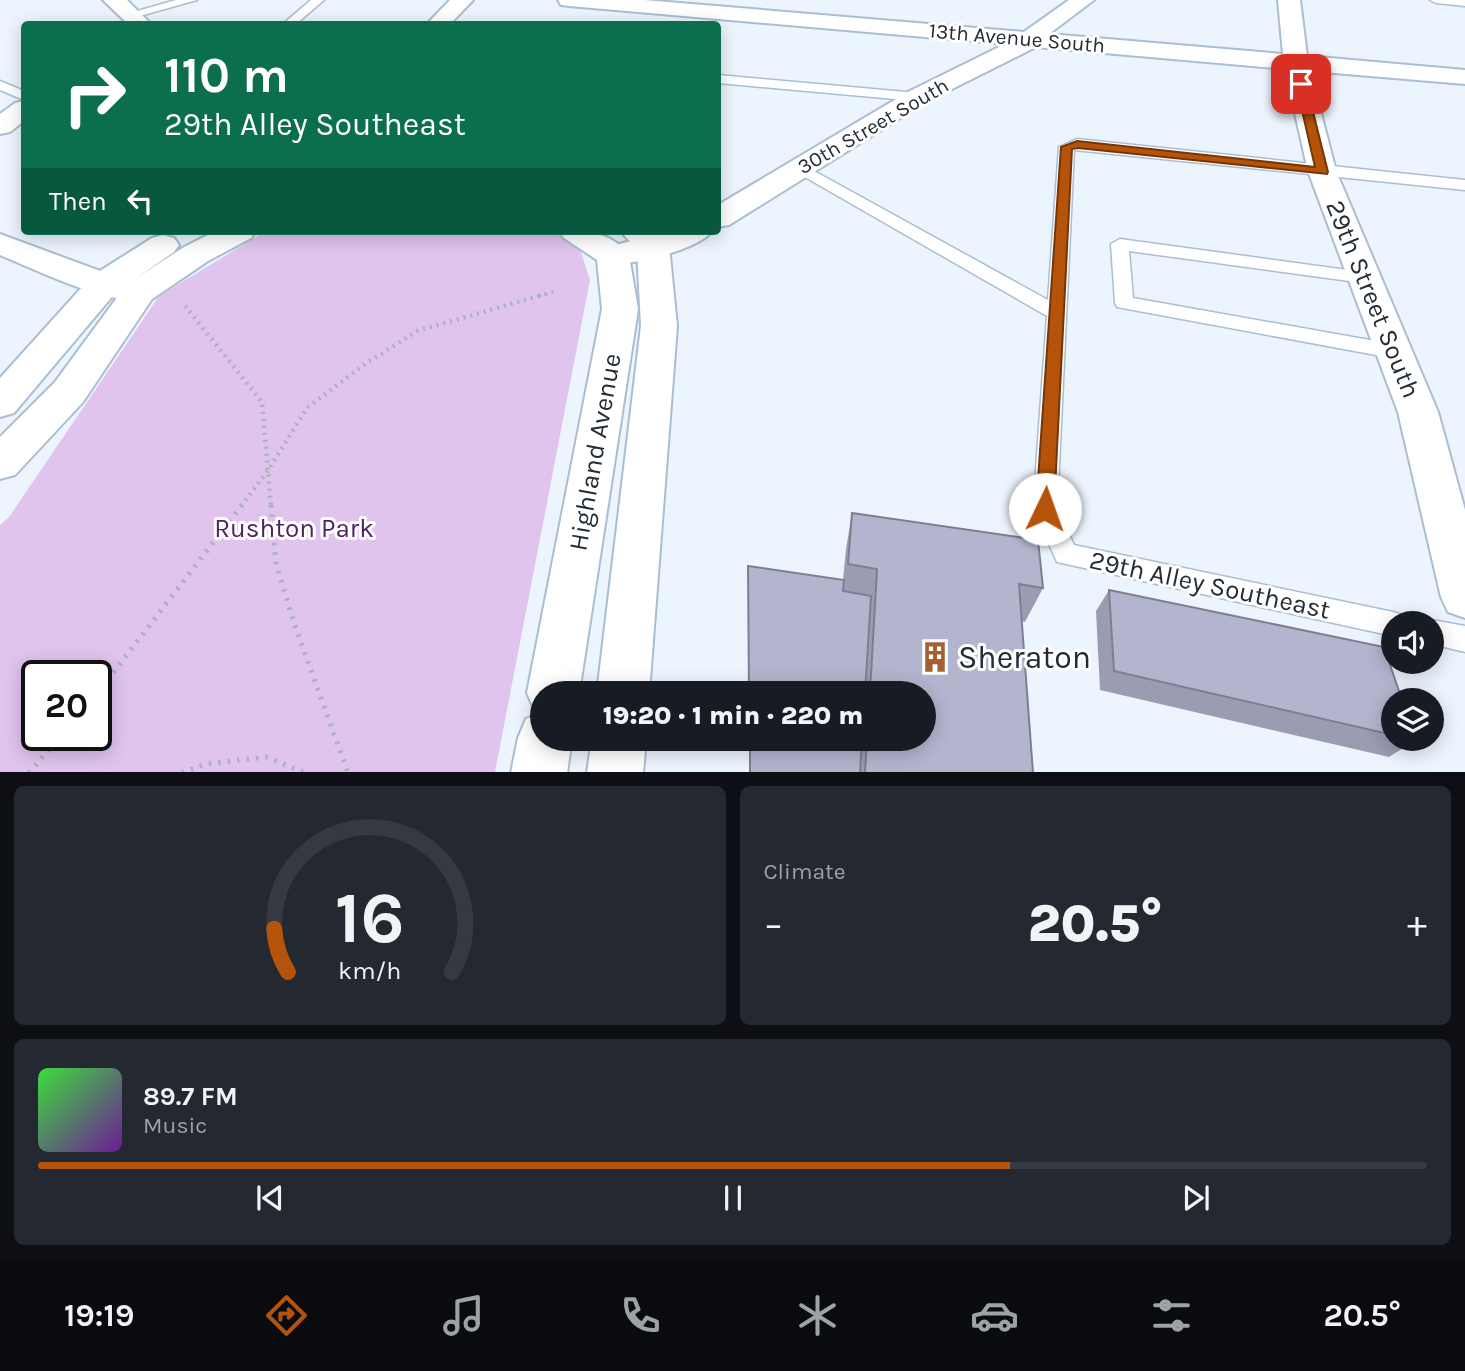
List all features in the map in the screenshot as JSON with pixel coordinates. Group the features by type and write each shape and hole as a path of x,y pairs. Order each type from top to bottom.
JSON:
{"street":[{"path":"441,21 462,0"},
{"name":"13th Avenue South","path":"569,0 1465,77"},
{"name":"30th Street South","path":"721,216 917,97 1032,40 1033,35 1083,0"},
{"name":"29th Street South","path":"1289,0 1296,62 1322,172 1418,412 1465,597"},
{"path":"0,126 21,111"},
{"path":"0,403 104,284 180,235"},
{"path":"0,463 69,392 140,291 196,254 232,235"},
{"path":"593,235 634,244 677,235"},
{"path":"0,244 104,284 140,291"},
{"name":"Highland Avenue","path":"555,681 620,309 634,244"},
{"name":"Highland Avenue","path":"624,681 659,326 634,244"},
{"path":"539,772 543,751"},
{"path":"615,772 617,751"}],"lane":[{"path":"128,13 191,0"},
{"path":"293,21 318,0"},
{"path":"1436,0 1465,2"},
{"path":"721,79 917,97"},
{"path":"0,85 21,95"},
{"name":"29th Alley Southeast","path":"1322,172 1077,144 1067,147 1045,509 1066,554 1381,621"},
{"path":"799,169 1057,313"},
{"path":"1322,172 1465,185"},
{"path":"1364,276 1119,244 1124,303 1392,351"},
{"path":"1444,635 1465,639"}],"path":[{"path":"112,674 267,472 307,408 365,364 417,331 557,291"},
{"path":"185,306 262,402 276,564 293,620 348,772"},
{"path":"29,772 47,751"},
{"path":"182,772 205,764 266,757 306,772"}],"green space":[{"name":"Rushton Park","path":"259,235 569,235 577,240 590,280 495,772 0,772 0,525 9,517 159,296"}],"building":[{"name":"Sheraton","path":"852,513 1038,540 1043,588 1019,584 1033,772 865,772 866,751 936,751 936,681 871,681 877,569 848,564"},
{"path":"748,566 844,580 843,591 871,596 866,681 749,681"},
{"path":"1109,590 1381,646 1381,674 1393,674 1398,688 1381,688 1381,732 1114,671"},
{"path":"750,751 861,751 860,772 750,772"}],"place":[{"name":"Sheraton","path":"935,657"}],"route":[{"path":"1045,509 1067,147 1077,144 1322,172 1301,84"}]}
